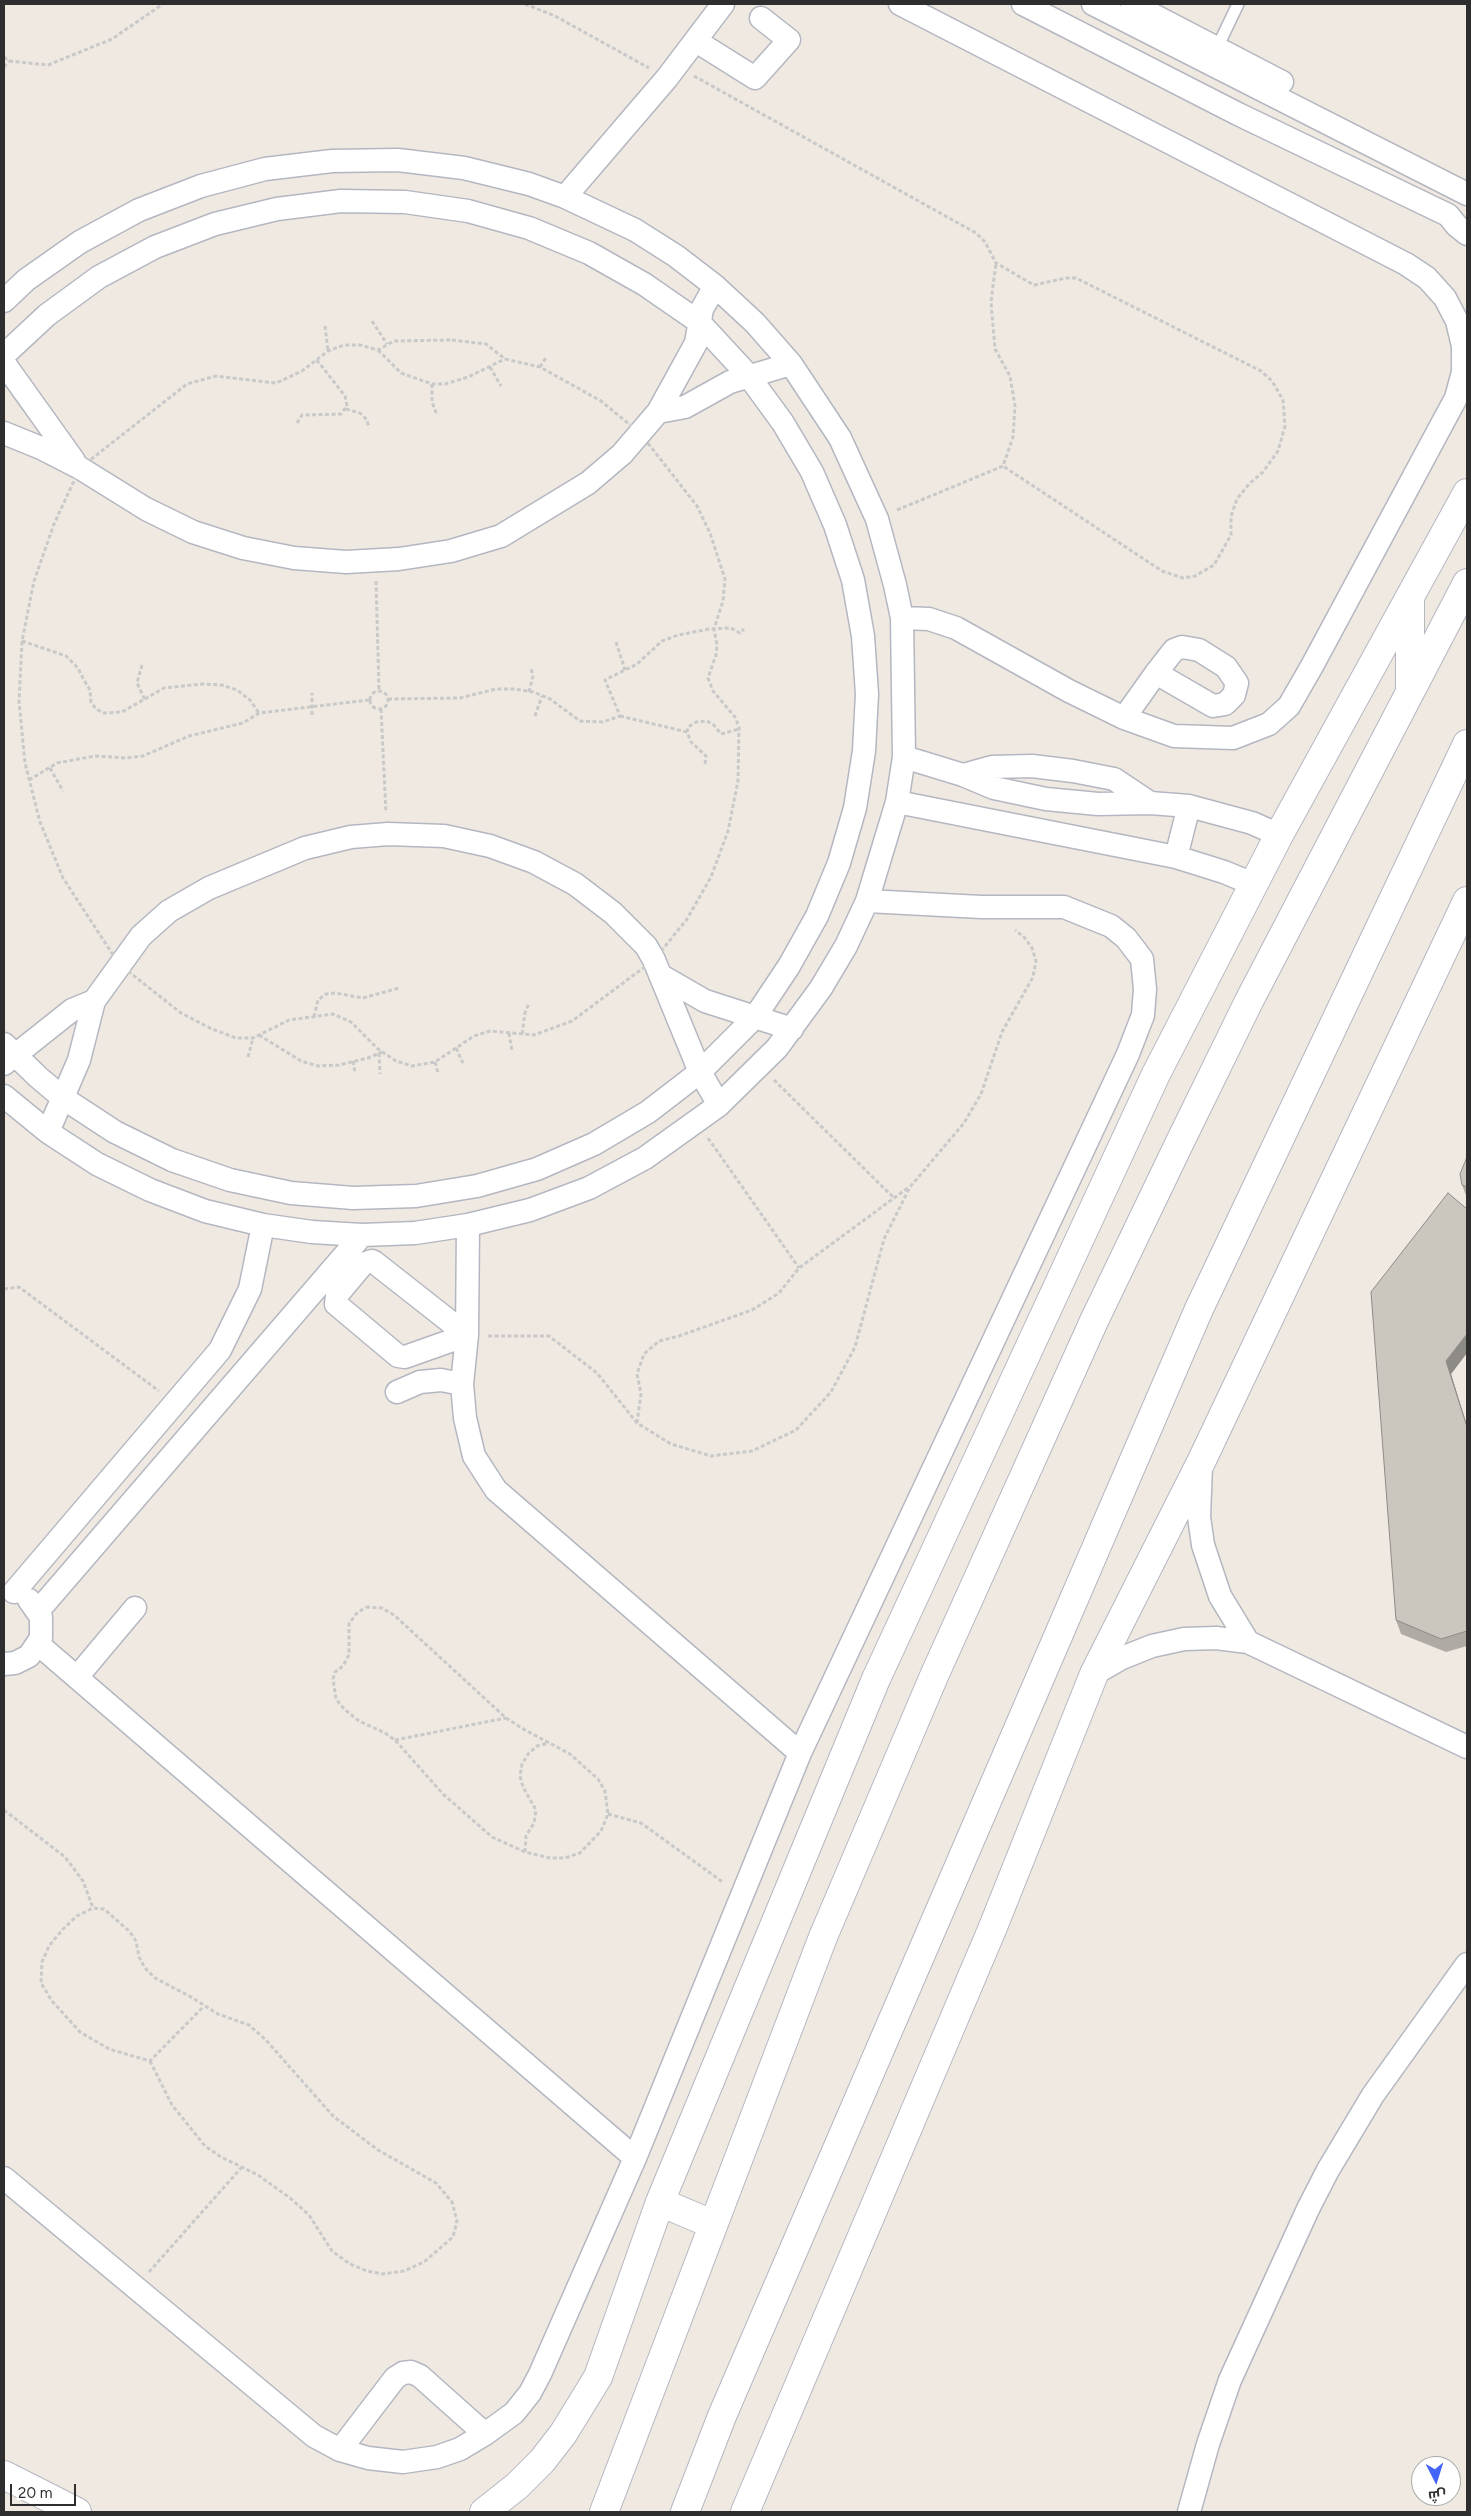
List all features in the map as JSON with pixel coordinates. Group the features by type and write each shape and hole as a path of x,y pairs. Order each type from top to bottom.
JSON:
{"main road":[{"path":"484,2512 517,2486 542,2461 582,2406 598,2377 660,2202 876,1679 1156,1074 1279,835 1467,493"},
{"path":"604,2512 712,2224 827,1928 934,1676 1094,1321 1249,1002 1467,583"},
{"path":"1410,597 1410,691"},
{"path":"685,2512 726,2407 1199,1309 1467,744"},
{"path":"745,2512 993,1927 1094,1674 1202,1460 1467,901"},
{"path":"660,2202 712,2224"},
{"path":"4,2475 77,2512"}],"street":[{"path":"565,197 671,72 723,4"},
{"path":"900,4 1406,264 1427,278 1445,298 1457,321 1463,346 1463,372 1456,398 1312,666 1288,706 1269,724 1233,738 1174,736 1124,718 1039,676 979,639 956,628 928,619 902,618"},
{"path":"1023,4 1238,114 1448,214 1457,226 1467,234"},
{"path":"1093,4 1467,194"},
{"path":"1132,4 1467,180"},
{"path":"696,41 755,78 789,40 761,18"},
{"path":"4,301 26,280 80,242 139,210 201,186 265,169 332,161 398,160 464,168 529,184 565,197 635,230 676,256 715,286 755,323 791,364 840,438 877,518 902,618 904,757 897,802 867,901 846,946 826,980 792,1028 760,1066 698,1122 645,1158 589,1188 530,1210 468,1225 415,1233 362,1235 312,1232 263,1225 206,1211 150,1190 97,1164 48,1132 4,1096"},
{"path":"4,355 47,315 92,283 155,247 224,222 277,209 340,202 414,203 468,211 529,228 588,252 644,284 699,322 748,375 783,423 812,472 835,525 853,580 863,636 867,694 864,751 855,808 839,863 817,916 789,966 755,1017 700,1072 648,1112 594,1144 554,1162 477,1186 416,1196 354,1198 291,1193 230,1180 172,1160 123,1136 63,1098 7,1054 72,1010 94,1001"},
{"path":"4,433 41,448 80,468 146,509 193,532 234,545 294,558 346,562 399,559 451,551 501,536 588,483 622,454 658,412 696,343 702,309 715,286"},
{"path":"4,363 80,468"},
{"path":"658,412 685,407 713,390 748,375 791,364"},
{"path":"1124,718 1156,673"},
{"path":"904,757 963,775 994,788 1046,799 1098,804 1150,803 1189,806 1252,822 1279,835"},
{"path":"963,775 992,767 1032,766 1073,771 1114,780 1150,803"},
{"path":"897,802 1176,857 1224,872 1254,884"},
{"path":"1176,857 1189,806"},
{"path":"48,1132 79,1060 94,1001 141,936 169,911 209,888 305,848 351,837 388,834 444,836 490,846 534,862 575,884 613,913 646,946 700,1072 719,1105"},
{"path":"4,2178 314,2436 340,2450 368,2458 403,2462 437,2457 460,2449 485,2434 514,2413 530,2393 634,2158 800,1753 1128,1054 1143,1015 1145,989 1142,959 1126,938 1111,926 1064,907 981,907 867,901"},
{"path":"660,975 705,1001 792,1028"},
{"path":"4,1664 22,1660 38,1644 42,1624 38,1611 28,1598 9,1591 176,1403 220,1350 250,1288 263,1225"},
{"path":"468,1225 467,1335 462,1384 464,1418 474,1456 496,1490 800,1753"},
{"path":"38,1611 362,1235"},
{"path":"372,1261 467,1335 401,1358 337,1306 336,1298 365,1262 372,1261"},
{"path":"397,1392 420,1382 441,1380 462,1384"},
{"path":"1202,1460 1199,1488 1203,1544 1220,1596 1248,1642"},
{"path":"77,1676 135,1608"},
{"path":"1094,1674 1122,1658 1152,1646 1184,1639 1216,1638 1248,1642 1467,1747"},
{"path":"38,1644 634,2158"},
{"path":"1189,2512 1208,2444 1230,2380 1328,2170 1372,2095 1467,1964"},
{"path":"340,2450 395,2378 403,2373 411,2372 420,2376 485,2434"}],"lane":[{"path":"1217,48 1238,4"}],"path":[{"path":"4,57 8,61 48,65 112,39 163,4"},
{"path":"525,4 555,16 671,72 976,233 985,242 996,263 1034,285 1066,278 1076,278 1261,370 1272,381 1283,400 1285,426 1278,451 1263,472 1249,484 1237,499 1231,516 1231,535 1214,565 1194,576 1183,578 1162,571 1003,466"},
{"path":"4,67 8,61"},
{"path":"877,518 1003,466 1013,437 1016,406 1010,376 995,349 991,302 996,263"},
{"path":"372,322 387,344"},
{"path":"325,326 328,351"},
{"path":"378,350 394,340 452,340 486,344 505,359 540,367 600,401 640,433"},
{"path":"119,964 63,878 40,822 25,763 18,702 22,641 34,581 54,524 80,468 187,384 216,376 276,383 302,371 328,351 344,345 360,345 378,350 401,373 432,384 445,384 490,368 505,359"},
{"path":"540,367 547,356"},
{"path":"316,359 345,396 346,409"},
{"path":"490,368 501,386"},
{"path":"432,384 432,402 437,415"},
{"path":"297,423 302,416 340,414 346,409"},
{"path":"346,409 360,413 367,420 369,428"},
{"path":"375,561 380,690"},
{"path":"620,716 605,680 637,664 656,646 670,637 708,629 731,628 740,633 744,629"},
{"path":"22,641 66,656 81,674 90,690 91,702 96,709 104,713 122,712 164,688 202,684 222,685 237,690 250,700 259,713"},
{"path":"616,642 625,670"},
{"path":"142,665 137,683 145,700"},
{"path":"529,692 534,676 531,668"},
{"path":"388,699 460,698 496,689 529,692 542,696 566,709 580,721 603,722 620,716 687,732"},
{"path":"380,690 384,692 388,699"},
{"path":"380,690 372,693 369,700 373,708 381,709 385,707 388,699"},
{"path":"312,693 312,715"},
{"path":"535,716 542,696"},
{"path":"29,780 50,768 78,758 143,756 188,736 243,723 259,713 369,700"},
{"path":"381,709 388,834"},
{"path":"705,764 706,756 691,742 687,732 691,724 700,721 713,724 721,734 739,729"},
{"path":"50,768 63,791"},
{"path":"467,1335 549,1336 597,1373 637,1424 671,1444 711,1456 752,1450 796,1430 831,1392 856,1347 884,1239 910,1187 949,1142 977,1102 1002,1032 1033,977 1036,961 1032,948 1024,937 1012,928"},
{"path":"314,1018 318,1000 326,994 334,993 363,998 399,988"},
{"path":"522,1034 524,1018 529,1003"},
{"path":"509,1033 512,1051"},
{"path":"259,1035 302,1061 318,1066 353,1062 380,1052 380,1074"},
{"path":"248,1057 253,1038"},
{"path":"456,1048 463,1062"},
{"path":"353,1062 355,1072"},
{"path":"435,1062 438,1073"},
{"path":"760,1066 894,1198"},
{"path":"698,1122 799,1268"},
{"path":"637,1424 641,1394 637,1374 644,1354 659,1341 679,1336 752,1310 779,1293 799,1268 910,1187"},
{"path":"4,1289 19,1287 176,1403"},
{"path":"366,1607 382,1608 394,1615 506,1718 570,1754 598,1780 605,1791 608,1814 601,1831 580,1853 565,1858 550,1858 525,1852 492,1836 457,1807 430,1781 395,1740 385,1733 359,1721 344,1709 336,1699 333,1680 335,1672 349,1655 348,1624 356,1614 366,1607"},
{"path":"395,1740 506,1718"},
{"path":"525,1852 526,1836 534,1823 536,1810 531,1798 523,1787 520,1776 522,1764 528,1754 538,1746 549,1743"},
{"path":"4,1810 65,1857 83,1881 93,1908"},
{"path":"608,1814 640,1823 706,1869 741,1898"},
{"path":"93,1908 104,1910 129,1931 136,1941 139,1957 145,1968 155,1978 204,2006 218,2014 248,2025 265,2039 333,2116 378,2150 436,2183 452,2202 457,2220 453,2237 424,2262 404,2271 382,2274 367,2272 350,2264 332,2251 309,2215 290,2198 258,2175 241,2168 205,2146 172,2105 150,2061 110,2049 80,2032 52,2001 41,1983 42,1962 49,1946 77,1916 93,1908"},
{"path":"150,2061 204,2006"},
{"path":"136,2287 241,2168"}],"building":[{"path":"1467,1157 1467,1187 1462,1185 1460,1174"},
{"path":"1448,1193 1467,1209 1467,1334 1446,1361 1467,1427 1467,1631 1441,1639 1396,1620 1371,1292"}]}
